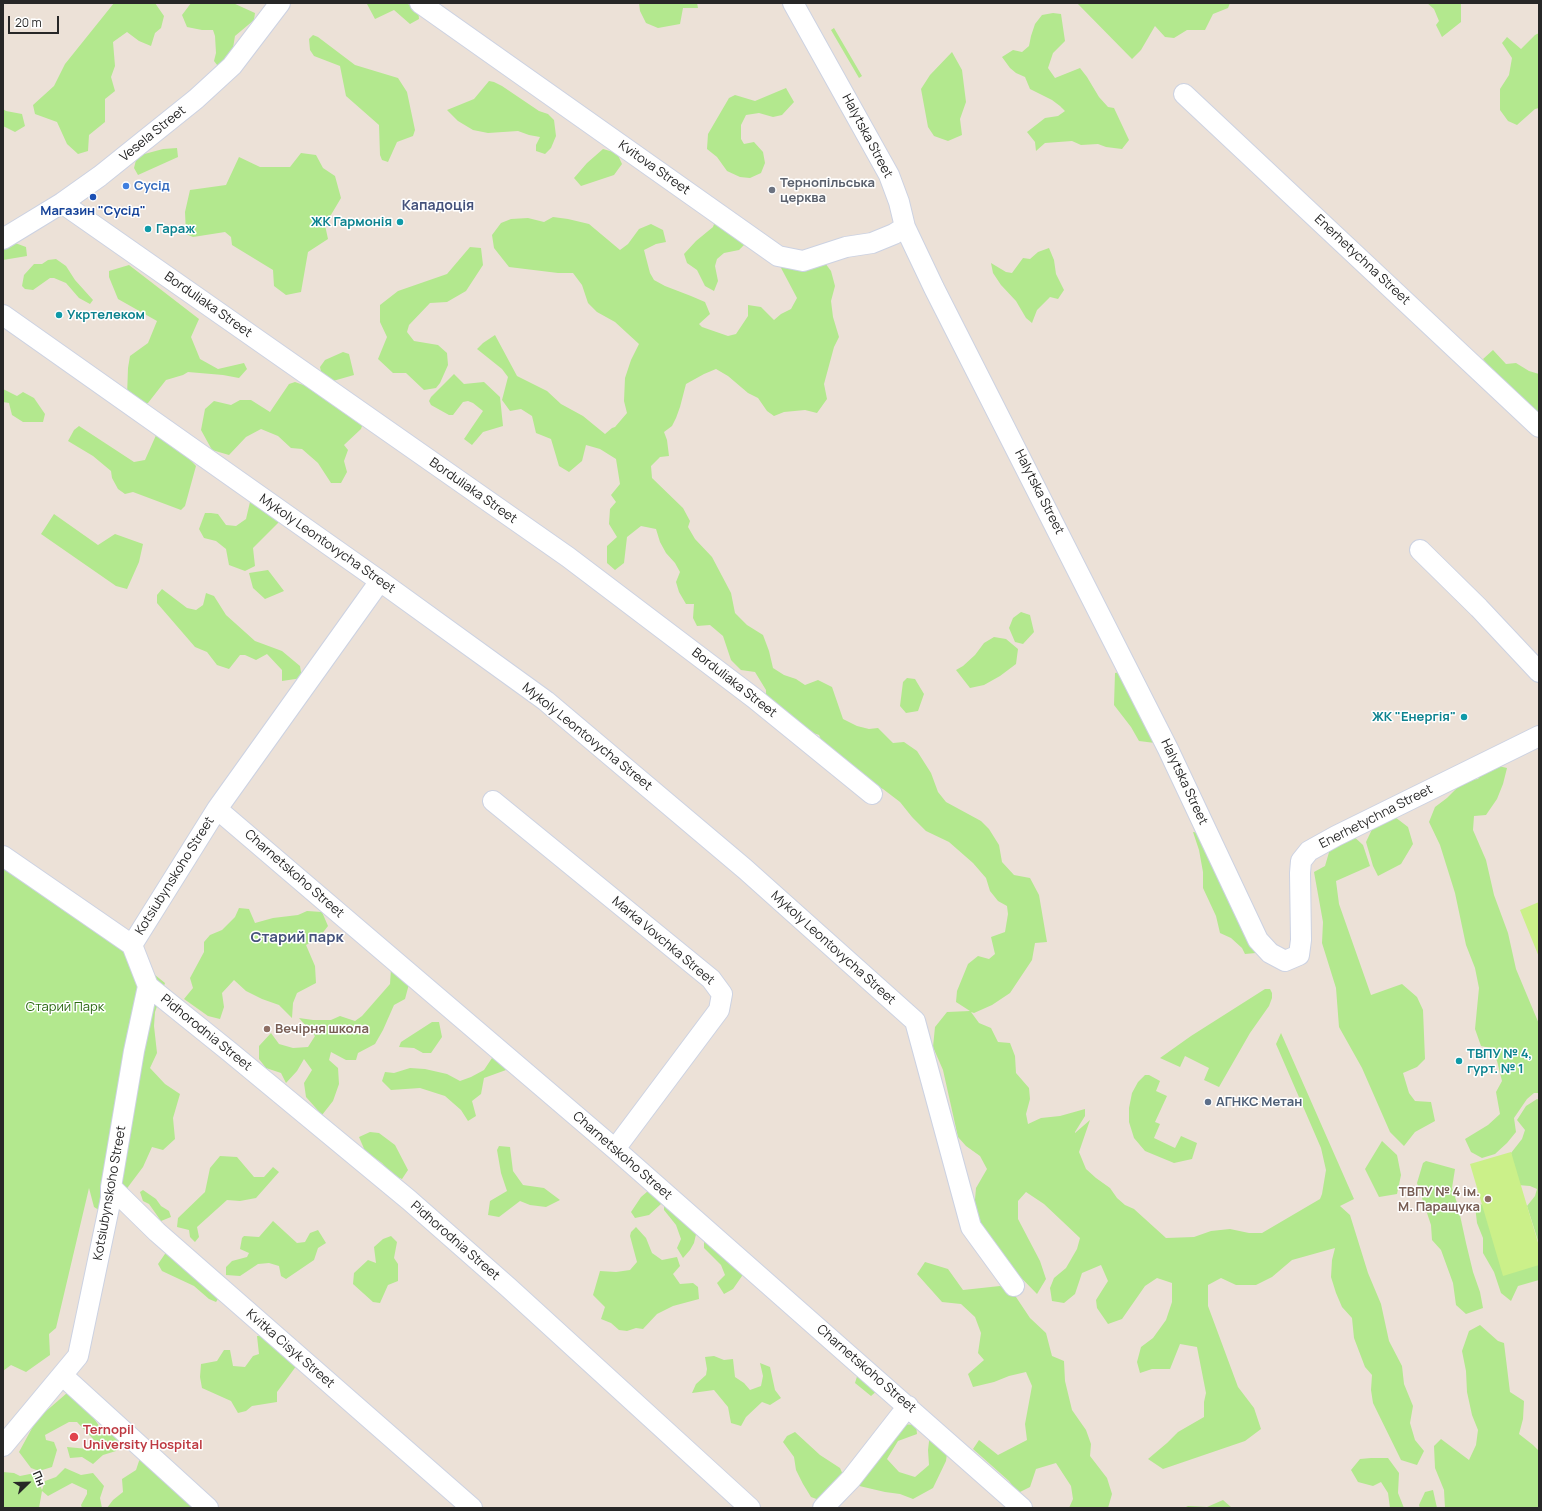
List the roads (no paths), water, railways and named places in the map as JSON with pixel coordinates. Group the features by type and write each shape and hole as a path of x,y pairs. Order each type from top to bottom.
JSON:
{"street":[{"name":"Vesela Street","path":"3,239 62,203 100,176 196,99 232,66 280,3"},
{"name":"Kvitova Street","path":"420,3 778,256 802,261 846,247 872,243 894,234 905,227"},
{"name":"Halytska Street","path":"793,3 889,175 899,202 905,227 934,288 1168,749 1258,940 1270,953 1285,961 1299,955"},
{"name":"Enerhetychna Street","path":"1184,94 1539,428"},
{"name":"Borduliaka Street","path":"62,203 568,557 754,698 872,794"},
{"name":"Mykoly Leontovycha Street","path":"3,315 380,580 546,701 745,869 915,1021 971,1227 1014,1286"},
{"path":"1420,550 1479,608 1539,672"},
{"name":"Kotsiubynskoho Street","path":"3,1446 56,1382 63,1376 78,1356 111,1198 111,1187 134,1051 148,986 132,945 217,809 380,580"},
{"name":"Enerhetychna Street","path":"1299,955 1301,940 1301,861 1309,851 1336,836 1539,736"},
{"name":"Marka Vovchka Street","path":"493,801 711,979 722,994 719,1010 616,1149"},
{"name":"Charnetskoho Street","path":"217,809 616,1149 1022,1508"},
{"path":"3,856 132,945"},
{"name":"Pidhorodnia Street","path":"148,986 409,1200 514,1293 750,1508"},
{"name":"Kvitka Cisyk Street","path":"111,1187 157,1232 472,1508"},
{"path":"63,1376 208,1508"},
{"path":"823,1508 851,1479 908,1406"}],"place":[{"name":"Сусід","path":"126,186"},
{"name":"Тернопільська церква","path":"772,190"},
{"name":"Магазин \"Сусід\"","path":"93,197"},
{"name":"ЖК Гармонія","path":"400,222"},
{"name":"Гараж","path":"148,229"},
{"name":"Укртелеком","path":"59,315"},
{"name":"ЖК \"Енергія\"","path":"1464,717"},
{"name":"Вечірня школа","path":"267,1029"},
{"name":"ТВПУ № 4, гурт. № 1","path":"1459,1061"},
{"name":"АГНКС Метан","path":"1208,1102"},
{"name":"ТВПУ № 4 ім. М. Паращука","path":"1488,1199"},
{"name":"Ternopil University Hospital","path":"74,1437"}],"district":[{"name":"Кападоція","path":"438,206"},
{"name":"Старий парк","path":"297,938"}],"park label":[{"name":"Старий Парк","path":"65,1007"}]}
